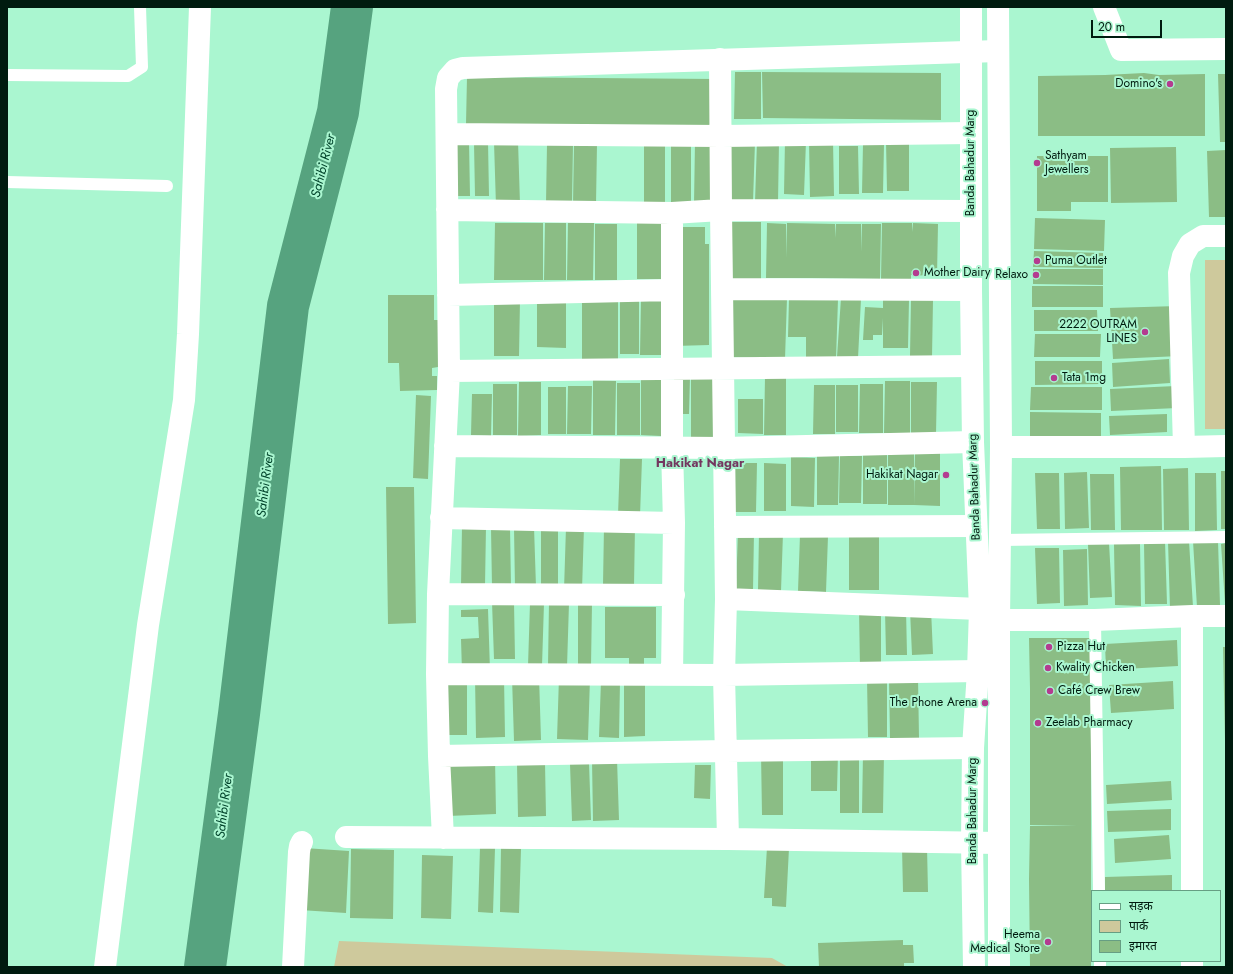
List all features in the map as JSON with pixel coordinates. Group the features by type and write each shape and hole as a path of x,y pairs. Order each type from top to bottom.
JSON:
{"street":[{"path":"105,967 148,625 184,400 188,334 200,7"},
{"name":"Banda Bahadur Marg","path":"971,7 971,290 973,442 980,609 973,748 972,842 974,967"},
{"name":"Banda Bahadur Marg","path":"998,7 1002,447 999,620 999,967"},
{"path":"1104,7 1121,50 1226,49"},
{"path":"443,838 438,756 437,674 441,518 449,371 446,89 448,78 455,70 462,68 998,51"},
{"path":"720,59 726,599 724,675 728,839"},
{"path":"447,134 721,136 971,133"},
{"path":"447,210 672,213 721,210 971,211"},
{"path":"672,213 672,448 674,523 672,675"},
{"path":"1184,446 1179,274 1183,256 1190,244 1203,236 1226,236"},
{"path":"722,289 971,290"},
{"path":"448,294 672,290"},
{"path":"449,371 972,366"},
{"path":"445,446 724,448 973,442"},
{"path":"1002,447 1226,446"},
{"path":"441,518 674,523"},
{"path":"725,527 976,526"},
{"path":"438,594 674,595"},
{"path":"726,599 980,609"},
{"path":"1192,616 1192,890"},
{"path":"999,620 1095,620 1226,616"},
{"path":"437,674 724,675 978,671"},
{"path":"438,756 973,748"},
{"path":"346,837 728,839 972,842 999,844"},
{"path":"293,967 299,852 302,842"}],"lane":[{"path":"7,75 128,76 142,67 140,7"},
{"path":"7,182 167,186"},
{"path":"1000,540 1226,537"},
{"path":"1095,620 1099,890"}],"green space":[{"path":"1205,260 1226,260 1226,429 1205,429"},
{"path":"339,941 772,958 788,967 334,967"}],"building":[{"path":"735,72 761,72 761,119 734,119"},
{"path":"762,72 941,73 941,120 763,118"},
{"path":"1144,73 1159,75 1205,74 1205,136 1038,136 1038,76"},
{"path":"1218,74 1226,74 1226,142 1220,142"},
{"path":"467,77 716,79 715,126 466,124"},
{"path":"785,140 806,141 804,195 784,194"},
{"path":"809,140 833,140 834,196 810,197"},
{"path":"518,141 520,204 496,206 494,142"},
{"path":"757,141 779,142 778,202 755,202"},
{"path":"886,141 909,141 909,191 887,191"},
{"path":"450,142 469,142 470,196 452,196"},
{"path":"488,142 489,196 475,196 474,143"},
{"path":"671,142 691,142 691,203 671,203"},
{"path":"695,142 718,142 716,203 694,204"},
{"path":"730,142 755,142 753,202 729,202"},
{"path":"547,144 573,144 572,204 546,203"},
{"path":"574,144 597,144 596,204 573,204"},
{"path":"644,144 665,144 665,204 644,204"},
{"path":"863,144 884,144 883,193 862,193"},
{"path":"839,146 858,146 859,194 839,194"},
{"path":"1176,147 1177,202 1111,203 1110,148"},
{"path":"1226,150 1226,217 1209,217 1207,151"},
{"path":"1037,156 1108,156 1108,202 1071,202 1071,211 1037,211"},
{"path":"1035,218 1105,220 1104,251 1034,249"},
{"path":"731,222 761,222 761,279 732,280"},
{"path":"495,223 543,223 543,280 494,280"},
{"path":"545,223 566,223 566,280 544,280"},
{"path":"568,223 594,223 593,280 567,280"},
{"path":"637,223 667,223 667,279 637,279"},
{"path":"767,223 786,224 786,258 787,223 835,224 835,238 836,224 861,224 861,252 862,224 881,224 880,279 766,278"},
{"path":"882,223 912,223 913,232 913,223 938,224 937,276 911,275 911,279 881,279"},
{"path":"595,224 617,224 617,280 595,280"},
{"path":"675,227 705,227 705,244 709,244 709,345 674,346"},
{"path":"1034,251 1103,253 1103,268 1033,267"},
{"path":"1033,269 1103,269 1103,285 1033,284"},
{"path":"1032,286 1103,286 1103,307 1032,307"},
{"path":"388,295 434,295 434,320 438,320 438,367 432,368 432,376 437,376 437,390 400,391 399,363 388,363"},
{"path":"732,295 787,298 785,359 729,357"},
{"path":"582,298 618,298 618,359 582,359"},
{"path":"789,298 838,299 836,359 806,358 806,337 788,337"},
{"path":"841,298 861,299 858,358 837,357"},
{"path":"537,299 566,299 566,348 537,347"},
{"path":"620,299 639,299 639,354 620,354"},
{"path":"883,299 909,300 908,348 883,348 883,318 882,335 873,335 873,340 863,340 865,307 883,308"},
{"path":"494,300 520,300 519,356 494,356"},
{"path":"641,300 670,300 670,355 640,355"},
{"path":"911,300 933,300 932,357 910,356"},
{"name":"2222 OUTRAM LINES","path":"1178,306 1180,356 1113,359 1110,308"},
{"path":"1034,310 1097,310 1098,331 1034,331"},
{"path":"1035,334 1101,334 1100,357 1034,357"},
{"path":"1169,359 1170,383 1113,387 1112,363"},
{"path":"1035,361 1102,361 1102,384 1035,385"},
{"path":"691,376 716,376 715,437 691,437"},
{"path":"674,377 690,377 689,414 674,414"},
{"path":"765,377 786,377 786,435 764,435"},
{"path":"593,380 616,381 615,435 593,435"},
{"path":"641,380 662,380 661,436 641,435"},
{"path":"885,381 910,381 910,434 884,433"},
{"path":"519,382 541,382 541,435 518,436"},
{"path":"911,382 937,382 936,434 911,434"},
{"path":"617,383 640,383 640,435 617,435"},
{"path":"493,384 517,384 517,435 493,435"},
{"path":"860,384 883,384 883,433 859,433"},
{"path":"814,385 835,385 835,434 813,434"},
{"path":"836,385 858,385 858,432 836,432"},
{"path":"568,386 592,386 591,434 567,434"},
{"path":"1176,386 1177,408 1111,411 1110,389"},
{"path":"548,387 566,387 566,434 548,434"},
{"path":"1031,387 1102,387 1102,410 1030,410"},
{"path":"472,394 492,394 491,436 471,435"},
{"path":"416,395 431,396 428,479 413,478"},
{"path":"738,399 763,399 763,434 738,433"},
{"path":"1030,412 1101,413 1101,438 1030,438"},
{"path":"1167,414 1167,432 1110,435 1109,416"},
{"path":"888,452 914,452 914,505 888,505"},
{"path":"915,453 940,453 940,506 914,505"},
{"path":"863,455 887,455 887,504 863,504"},
{"path":"817,456 839,456 838,505 817,505"},
{"path":"840,456 862,456 861,503 839,503"},
{"path":"791,457 815,458 814,507 791,506"},
{"path":"620,459 642,459 640,516 618,515"},
{"path":"735,463 757,463 756,512 735,512"},
{"path":"764,463 786,464 786,511 764,511"},
{"path":"1161,466 1162,530 1121,530 1120,467"},
{"path":"1188,468 1189,530 1164,530 1163,469"},
{"path":"1221,471 1226,471 1226,529 1221,529"},
{"path":"1087,472 1089,528 1065,529 1064,473"},
{"path":"1035,473 1059,473 1060,529 1037,529"},
{"path":"1195,473 1216,473 1217,530 1195,531"},
{"path":"1090,474 1114,474 1115,530 1091,530"},
{"path":"386,487 414,487 416,623 388,624"},
{"path":"462,526 486,526 485,586 461,586"},
{"path":"604,526 635,526 634,586 603,585"},
{"path":"510,527 511,587 492,587 491,528"},
{"path":"534,527 536,587 515,588 514,528"},
{"path":"541,527 558,527 558,589 541,589"},
{"path":"566,527 584,527 582,590 564,590"},
{"path":"738,532 754,532 753,590 736,589"},
{"path":"759,533 783,533 781,591 758,590"},
{"path":"849,533 879,534 879,590 849,590"},
{"path":"800,535 828,536 826,592 798,591"},
{"path":"1165,541 1167,604 1145,604 1144,543"},
{"path":"1168,541 1189,541 1193,607 1170,609"},
{"path":"1193,541 1218,541 1220,605 1197,607"},
{"path":"1109,543 1112,597 1090,598 1088,544"},
{"path":"1226,543 1226,603 1225,603 1221,544"},
{"path":"1114,544 1140,544 1141,606 1115,605"},
{"path":"1035,548 1059,548 1060,603 1037,604"},
{"path":"1087,549 1088,605 1064,606 1063,550"},
{"path":"492,602 514,602 515,659 494,659"},
{"path":"549,602 569,603 567,667 548,666"},
{"path":"530,603 544,603 542,666 528,666"},
{"path":"592,603 591,666 578,666 578,604"},
{"path":"605,607 656,607 656,658 644,658 644,665 629,665 629,658 605,658"},
{"path":"488,609 490,671 462,672 461,639 479,638 478,617 461,617 461,610"},
{"path":"859,609 881,609 881,669 860,669"},
{"path":"906,609 907,655 886,655 885,610"},
{"path":"931,609 933,654 912,655 910,610"},
{"path":"1029,638 1090,638 1091,967 1030,967 1030,826 1077,825 1030,825"},
{"path":"1177,640 1178,666 1106,670 1105,644"},
{"path":"1223,647 1226,647 1226,741 1225,741"},
{"path":"539,676 541,740 514,741 512,677"},
{"path":"467,677 467,735 441,735 441,678"},
{"path":"475,677 504,677 505,737 476,738"},
{"path":"559,677 590,678 588,740 557,739"},
{"path":"867,678 887,678 887,737 868,737"},
{"path":"889,678 918,678 919,738 890,738"},
{"path":"601,681 620,681 619,738 599,737"},
{"path":"1173,681 1174,709 1111,713 1109,685"},
{"path":"624,684 645,684 645,736 624,737"},
{"path":"761,753 783,753 783,815 762,815"},
{"path":"811,753 838,753 837,791 811,791"},
{"path":"840,753 859,753 859,813 840,813"},
{"path":"863,753 884,753 883,813 862,813"},
{"path":"495,758 496,814 448,816 446,760"},
{"path":"617,759 619,820 593,821 592,760"},
{"path":"545,763 546,816 518,817 517,764"},
{"path":"589,763 591,820 572,821 570,764"},
{"path":"695,765 711,765 710,799 694,798"},
{"path":"1171,781 1172,800 1107,804 1106,785"},
{"path":"1171,809 1171,830 1108,832 1107,811"},
{"path":"1169,835 1171,859 1115,863 1114,839"},
{"path":"480,847 495,848 493,913 478,912"},
{"path":"767,847 789,848 786,907 772,906 772,898 764,898"},
{"path":"902,847 927,847 928,892 903,892"},
{"path":"304,848 349,851 346,913 300,910"},
{"path":"501,848 521,849 519,913 500,912"},
{"path":"351,849 394,850 393,919 350,918"},
{"path":"422,855 453,856 451,919 421,918"},
{"path":"1172,875 1172,890 1105,890 1105,877"},
{"path":"903,940 903,945 913,945 914,963 904,963 904,967 819,967 818,943"}],"waterway":[{"name":"Sahibi River","path":"205,967 239,714 288,306 338,112 352,7"}],"place":[{"name":"Domino's","path":"1170,84"},
{"name":"Sathyam Jewellers","path":"1037,163"},
{"name":"Puma Outlet","path":"1037,261"},
{"name":"Mother Dairy","path":"916,273"},
{"name":"Relaxo","path":"1036,275"},
{"name":"2222 OUTRAM LINES","path":"1145,332"},
{"name":"Tata 1mg","path":"1054,378"},
{"name":"Hakikat Nagar","path":"946,475"},
{"name":"Pizza Hut","path":"1049,647"},
{"name":"Kwality Chicken","path":"1048,668"},
{"name":"Café Crew Brew","path":"1050,691"},
{"name":"The Phone Arena","path":"985,703"},
{"name":"Zeelab Pharmacy","path":"1038,723"},
{"name":"Heema Medical Store","path":"1048,942"}],"district":[{"name":"Hakikat Nagar","path":"700,464"}]}
